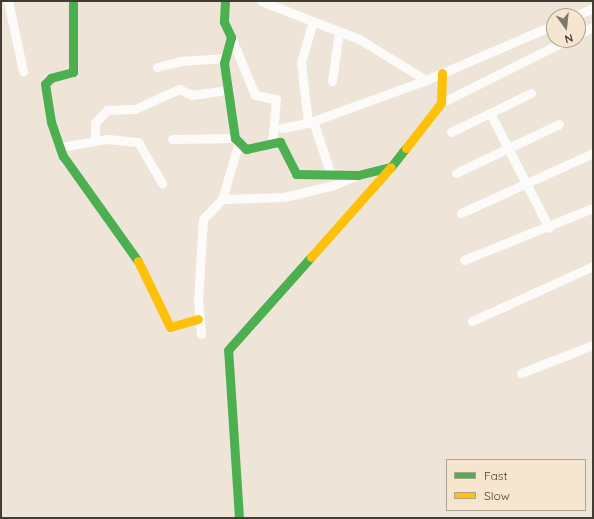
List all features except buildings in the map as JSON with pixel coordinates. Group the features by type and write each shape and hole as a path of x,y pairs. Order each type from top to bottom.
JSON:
{"street":[{"path":"8,1 23,71"},
{"path":"73,1 73,72 51,78 45,84 51,122 60,147 70,169 147,274 170,327 198,319"},
{"path":"225,1 224,22 255,95 276,99 272,144"},
{"path":"261,1 359,39 426,80"},
{"path":"313,21 301,62 310,122 331,175"},
{"path":"282,128 310,122 426,80 546,28"},
{"path":"332,81 339,32"},
{"path":"201,334 198,319 203,219 222,199 237,140 225,58 231,37"},
{"path":"239,518 228,350 391,167 441,103 551,48"},
{"path":"157,67 181,60 225,58"},
{"path":"441,103 442,72"},
{"path":"95,141 95,123 107,110 135,109 179,89 192,95 229,90"},
{"path":"450,132 531,93"},
{"path":"490,113 549,228"},
{"path":"456,173 509,149 558,124"},
{"path":"172,139 237,140 246,149 280,142 296,174 358,175"},
{"path":"60,147 95,141 138,142 162,183"},
{"path":"461,213 593,153"},
{"path":"222,199 284,197 334,185 358,175 391,167"},
{"path":"464,260 549,228 593,208"},
{"path":"472,321 593,266"},
{"path":"521,373 593,345"}],"traffic: fast":[{"path":"73,1 73,72 51,78 45,84 51,122 63,156 138,261"},
{"path":"225,1 224,22 231,37 224,63 235,138 246,149 280,142 296,174 358,175 391,167 406,148"},
{"path":"239,518 228,350 311,257"}],"traffic: slow":[{"path":"406,148 441,103 442,73"},
{"path":"311,257 391,167"},
{"path":"138,261 170,327 198,319"}]}
